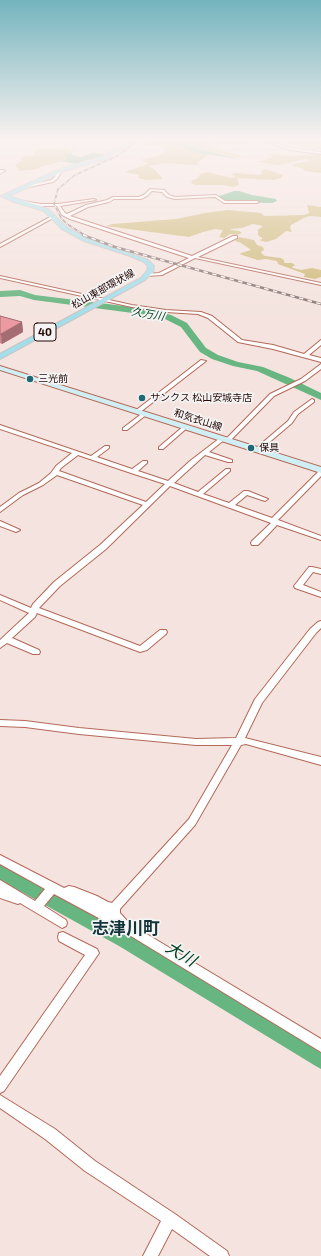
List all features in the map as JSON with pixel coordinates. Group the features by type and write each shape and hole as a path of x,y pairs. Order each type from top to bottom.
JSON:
{"main road":[{"name":"松山東部環状線","path":"0,357 148,275 151,269 151,266 146,261 86,240 64,228 44,209 10,200"},
{"name":"和気衣山線","path":"0,368 321,471"}],"street":[{"path":"18,202 41,205 58,205 99,200"},
{"path":"66,216 82,208 109,200"},
{"path":"221,200 224,202 257,202"},
{"path":"58,205 66,216 192,257 321,284"},
{"path":"0,246 53,217"},
{"path":"148,275 160,274 192,257 236,237"},
{"path":"0,277 102,301 161,311 203,314 210,317 240,341 273,347 321,360"},
{"path":"305,356 321,342"},
{"path":"125,429 140,413 203,361"},
{"path":"36,652 3,642 34,611 45,596 103,547 205,453 225,440 250,419 267,400 298,382 321,366"},
{"path":"258,450 285,426 296,413 312,401"},
{"path":"161,448 185,427"},
{"path":"0,428 170,484 321,538"},
{"path":"92,458 107,447"},
{"path":"0,510 21,494 41,484 58,467 77,453"},
{"path":"205,453 230,462"},
{"path":"133,472 145,462"},
{"path":"199,494 228,470"},
{"path":"255,542 321,471"},
{"path":"54,472 148,505"},
{"path":"230,506 246,492 265,498"},
{"path":"0,523 16,530"},
{"path":"321,572 312,569 298,586 321,595"},
{"path":"0,597 34,611 140,649 144,648 163,632"},
{"path":"114,908 192,822 239,740 258,701 312,631 321,624"},
{"path":"0,723 25,724 79,731 196,742 215,743 239,740 321,761"},
{"path":"0,859 126,927 321,1046"},
{"path":"0,885 34,904 62,923"},
{"path":"34,904 52,888"},
{"path":"63,893 69,891 74,892 92,899 106,907 114,908"},
{"path":"0,893 11,898 34,904"},
{"path":"114,908 115,915 126,927"},
{"path":"0,1087 93,953 63,937"},
{"path":"0,1101 50,1134 90,1166 170,1219 222,1256"},
{"path":"150,1256 170,1219"}],"shaded area":[{"path":"223,200 276,200 277,201 272,203 225,202"},
{"path":"307,205 321,207 321,217 310,216 304,218 291,225 290,228 292,232 286,231 276,239 266,242 259,240 263,239 258,235 258,230 263,226 253,224 242,228 231,229 242,233 237,235 230,234 224,238 219,237 223,230 215,229 189,237 106,226 113,224 176,219 228,210 261,213 264,216 304,215 309,213"},
{"path":"239,237 254,240 257,245 263,247 264,250 261,252 262,254 265,256 281,258 285,263 292,263 295,265 292,267 293,268 301,270 312,268 321,270 321,277 315,279 304,277 305,274 278,264 277,261 266,259 258,260 242,255 240,254 251,250 235,241"}],"building":[{"path":"0,316 22,322 0,334"}],"waterway":[{"name":"久万川","path":"0,294 20,293 34,297 148,312 168,317 184,325 203,350 215,357 236,364 260,369 287,380 321,397"},
{"name":"大川","path":"0,871 126,940 321,1058"}],"railway":[{"path":"55,200 54,204 61,218 67,224 86,236"},
{"path":"83,235 115,247 321,304"}],"place":[{"name":"三光前","path":"30,379"},
{"name":"サンクス 松山安城寺店","path":"142,398"},
{"name":"保具","path":"251,448"}],"district":[{"name":"志津川町","path":"126,928"}]}
